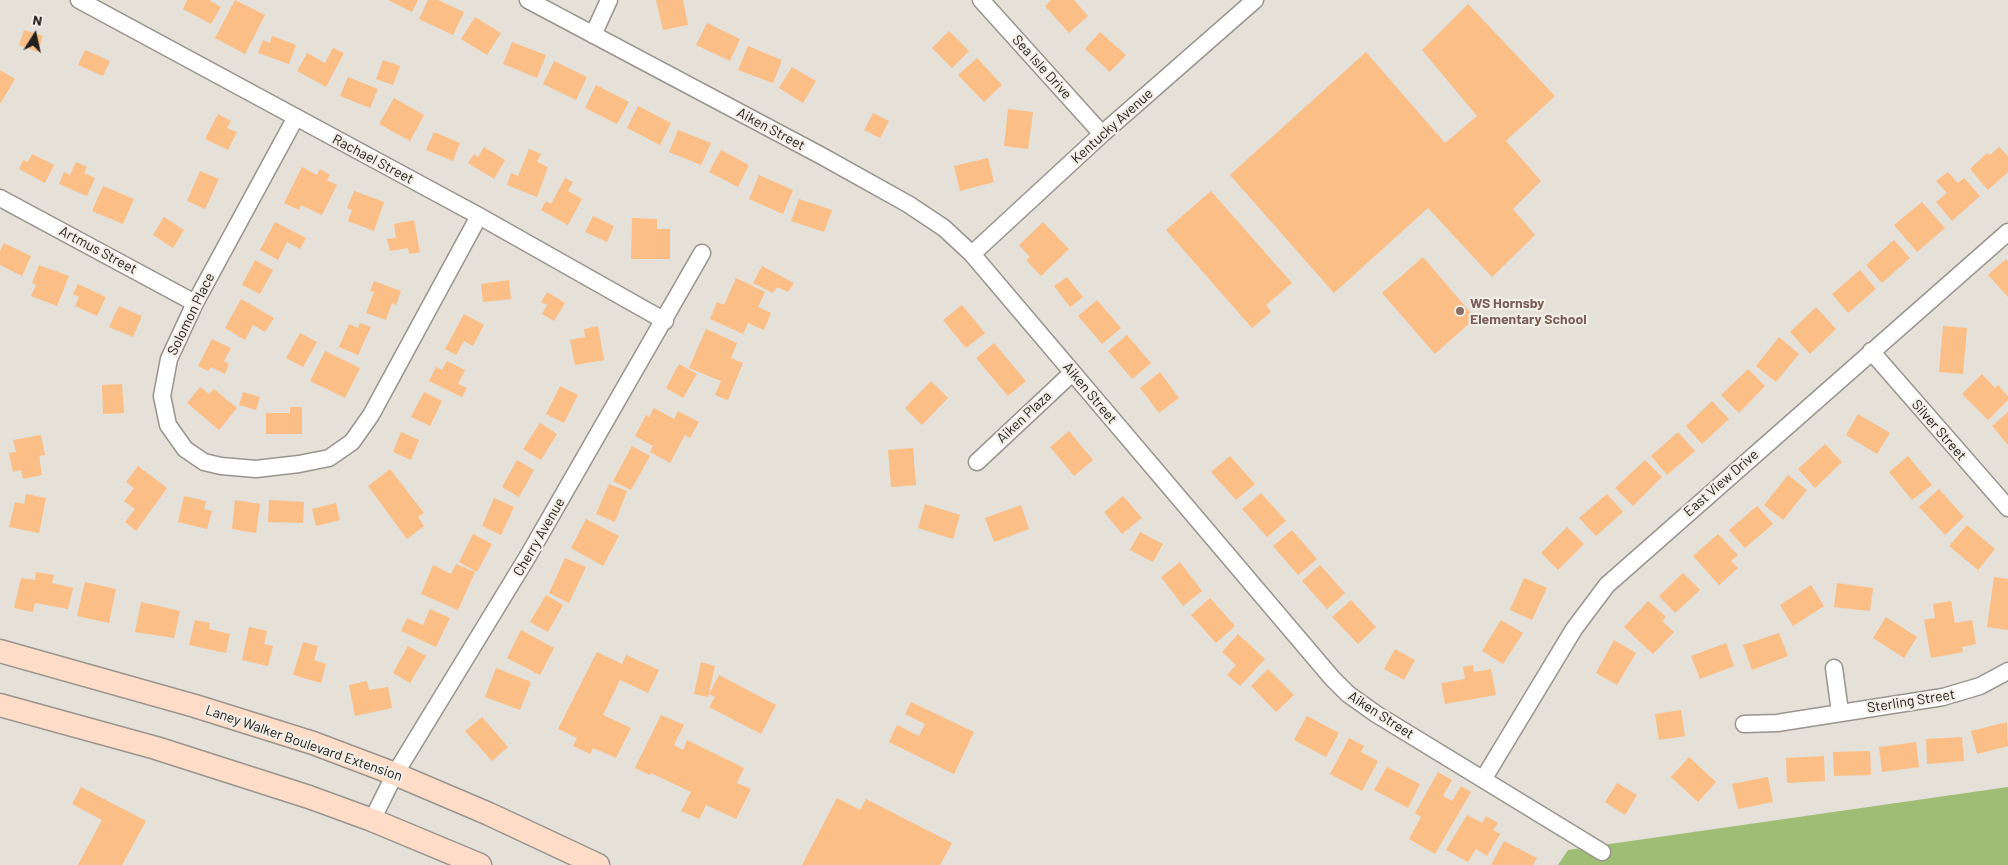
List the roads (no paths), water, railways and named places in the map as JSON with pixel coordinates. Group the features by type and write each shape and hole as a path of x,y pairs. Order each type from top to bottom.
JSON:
{"main road":[{"name":"Laney Walker Boulevard Extension","path":"0,651 195,706 313,743 395,774 489,814 598,865"},
{"path":"0,705 156,748 309,797 372,820 480,865"}],"street":[{"name":"Rachael Street","path":"79,0 479,216 665,321"},
{"name":"Aiken Street","path":"528,0 820,155 908,204 944,228 972,254 1343,689 1369,709 1602,852"},
{"path":"593,35 609,0"},
{"name":"Sea Isle Drive","path":"981,0 1102,134"},
{"name":"Kentucky Avenue","path":"972,254 1102,134 1255,0"},
{"name":"Solomon Place","path":"296,117 195,303 169,359 162,396 168,425 185,449 204,462 221,466 256,469 299,464 329,458 352,442 371,415 479,216"},
{"name":"Artmus Street","path":"0,198 195,303"},
{"name":"East View Drive","path":"1484,778 1574,629 1607,585 2008,232"},
{"name":"Cherry Avenue","path":"372,820 395,774 528,556 665,321 702,253"},
{"name":"Silver Street","path":"1871,352 2008,508"},
{"name":"Aiken Plaza","path":"977,462 1072,373"},
{"path":"1834,668 1840,712"},
{"name":"Sterling Street","path":"1744,724 1776,723 1957,694 1980,686 2008,671"}],"place":[{"name":"WS Hornsby Elementary School","path":"1460,311"}]}
